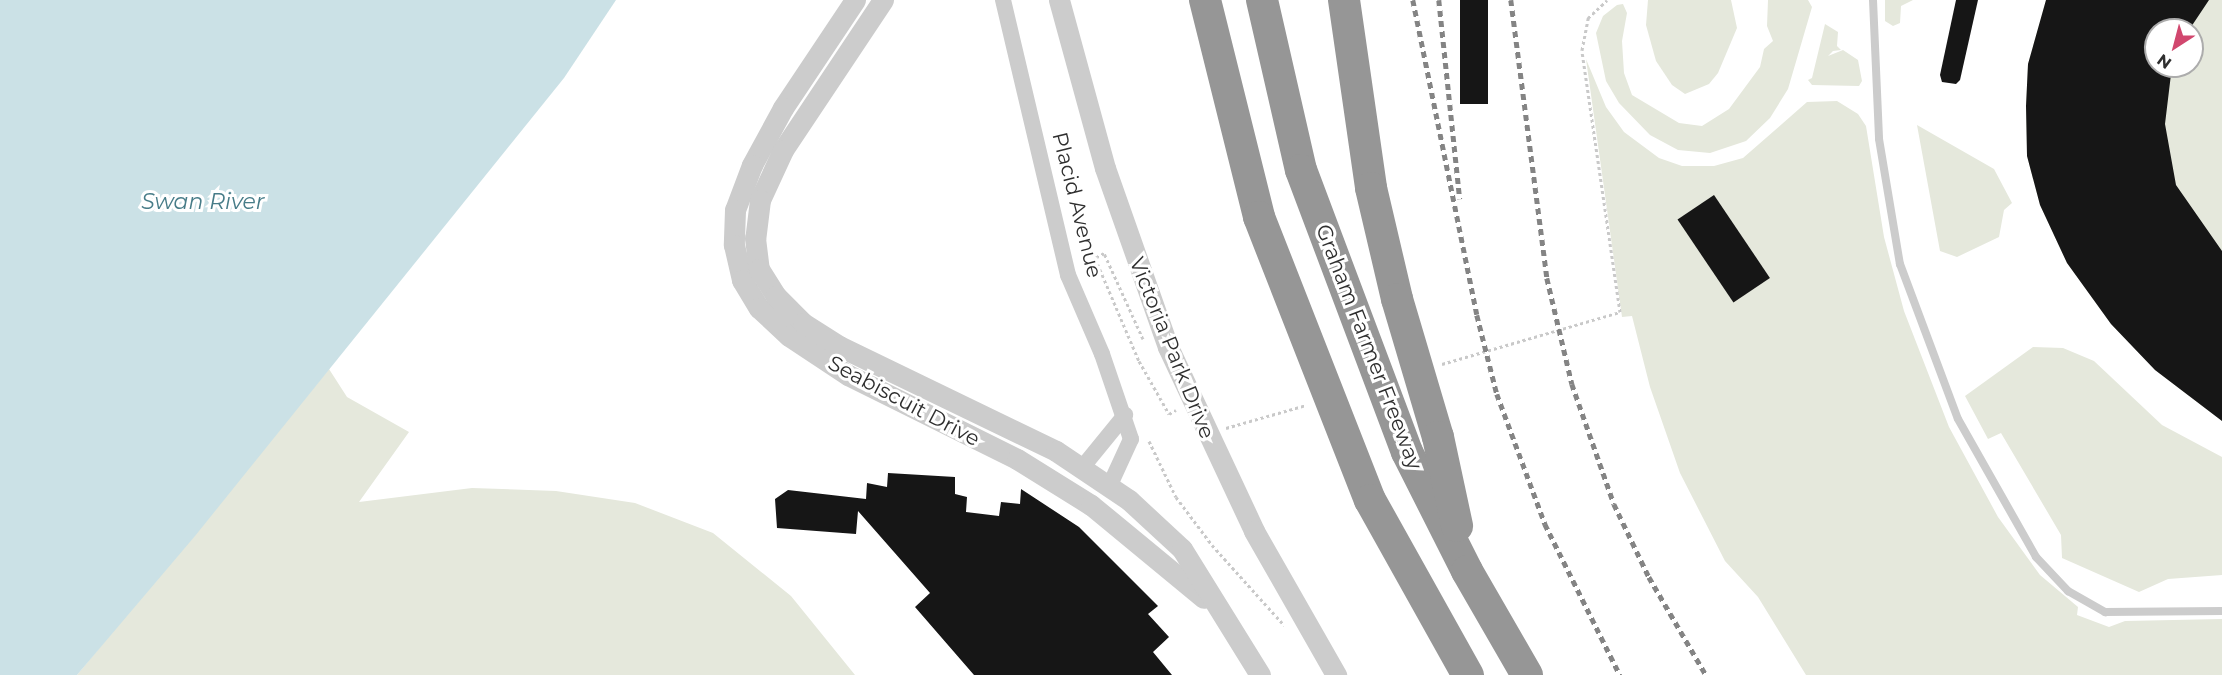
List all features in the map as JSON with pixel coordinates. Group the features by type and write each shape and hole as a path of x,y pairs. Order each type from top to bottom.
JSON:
{"highway":[{"path":"1206,0 1263,228 1370,500 1468,675"},
{"name":"Graham Farmer Freeway","path":"1262,0 1301,170 1407,452 1467,571 1527,675"},
{"path":"1344,0 1371,188 1397,299 1438,437 1467,571"}],"street":[{"name":"Seabiscuit Drive","path":"855,0 783,108 752,165 735,210 735,245 742,280 759,308 789,336 848,375 1017,459 1091,505 1216,608"},
{"name":"Seabiscuit Drive","path":"883,0 783,150 769,180 760,201 755,238 759,269 776,296 804,323 839,346 1056,451 1109,487 1182,549 1216,608 1260,675"},
{"name":"Placid Avenue","path":"1003,0 1068,275 1125,415 1131,439 1109,487"},
{"name":"Victoria Park Drive","path":"1059,0 1079,84 1105,168 1168,347 1254,531 1336,675"},
{"path":"1081,469 1125,415"}],"lane":[{"path":"1873,0 1879,139 1900,264 1958,419 2036,557 2068,591 2105,612 2222,611"}],"path":[{"path":"1582,50 1588,18 1607,0"},
{"path":"1139,361 1169,414 1180,408"},
{"path":"1146,433 1176,497 1212,545 1287,628"}],"shaded area":[{"path":"1648,0 1731,0 1737,28 1718,73 1709,84 1685,94 1672,85 1656,61 1646,25"},
{"path":"1768,0 1808,0 1812,7 1788,89 1770,118 1746,141 1710,153 1678,150 1650,135 1619,103 1606,81 1596,33 1603,16 1617,5 1623,4 1627,13 1622,41 1624,73 1632,95 1679,123 1702,126 1729,109 1760,67 1764,49 1773,41 1767,26"},
{"path":"1885,0 1913,0 1901,6 1900,23 1893,26 1885,21"},
{"path":"2046,0 2222,0 2222,421 2155,370 2111,324 2067,263 2040,205 2027,156 2028,64"},
{"path":"1825,24 1838,32 1837,46 1841,50 1833,51 1828,56 1843,50 1858,60 1862,81 1859,86 1812,85 1808,80 1812,78"},
{"path":"1586,59 1606,107 1624,132 1659,158 1682,166 1714,166 1743,158 1807,102 1837,101 1858,114 1866,126 1884,237 1904,311 1949,427 1998,517 2040,575 2078,607 2077,615 2109,627 2125,621 2222,619 2222,675 1806,675 1758,597 1725,561 1680,473 1650,387 1632,316 1622,317"},
{"path":"1917,125 1994,169 2012,203 2004,210 1999,237 1957,257 1940,251"},
{"path":"2033,347 2063,348 2094,361 2162,425 2222,457 2222,575 2168,579 2139,592 2062,558 2061,535 2001,433 1988,439 1965,396"},
{"path":"329,369 347,397 409,432 359,502 472,488 556,491 635,503 713,533 791,596 855,675 77,675"}],"water":[{"name":"Swan River","path":"0,0 616,0 564,78 195,536 77,675 0,675"}],"building":[{"path":"1460,0 1488,0 1488,104 1460,104"},
{"path":"1956,0 1978,0 1960,80 1956,84 1942,82 1940,75"},
{"path":"2046,0 2209,0 2197,18 2144,18 2144,78 2171,78 2165,124 2176,185 2222,251 2222,421 2155,370 2111,324 2067,263 2040,205 2027,156 2028,64"},
{"path":"1714,195 1770,278 1733,303 1678,220"},
{"path":"888,473 955,477 955,494 967,497 966,512 999,516 1001,502 1020,504 1021,489 1079,527 1158,606 1148,614 1169,637 1153,652 1172,675 974,675 915,607 930,593 858,511 856,534 777,528 775,499 788,490 866,499 867,483 887,487"}],"railway":[{"path":"1413,0 1477,315 1497,394 1545,524 1620,675"},
{"path":"1439,0 1460,199"},
{"path":"1511,0 1547,278 1572,384 1614,504 1649,577 1706,675"}]}
